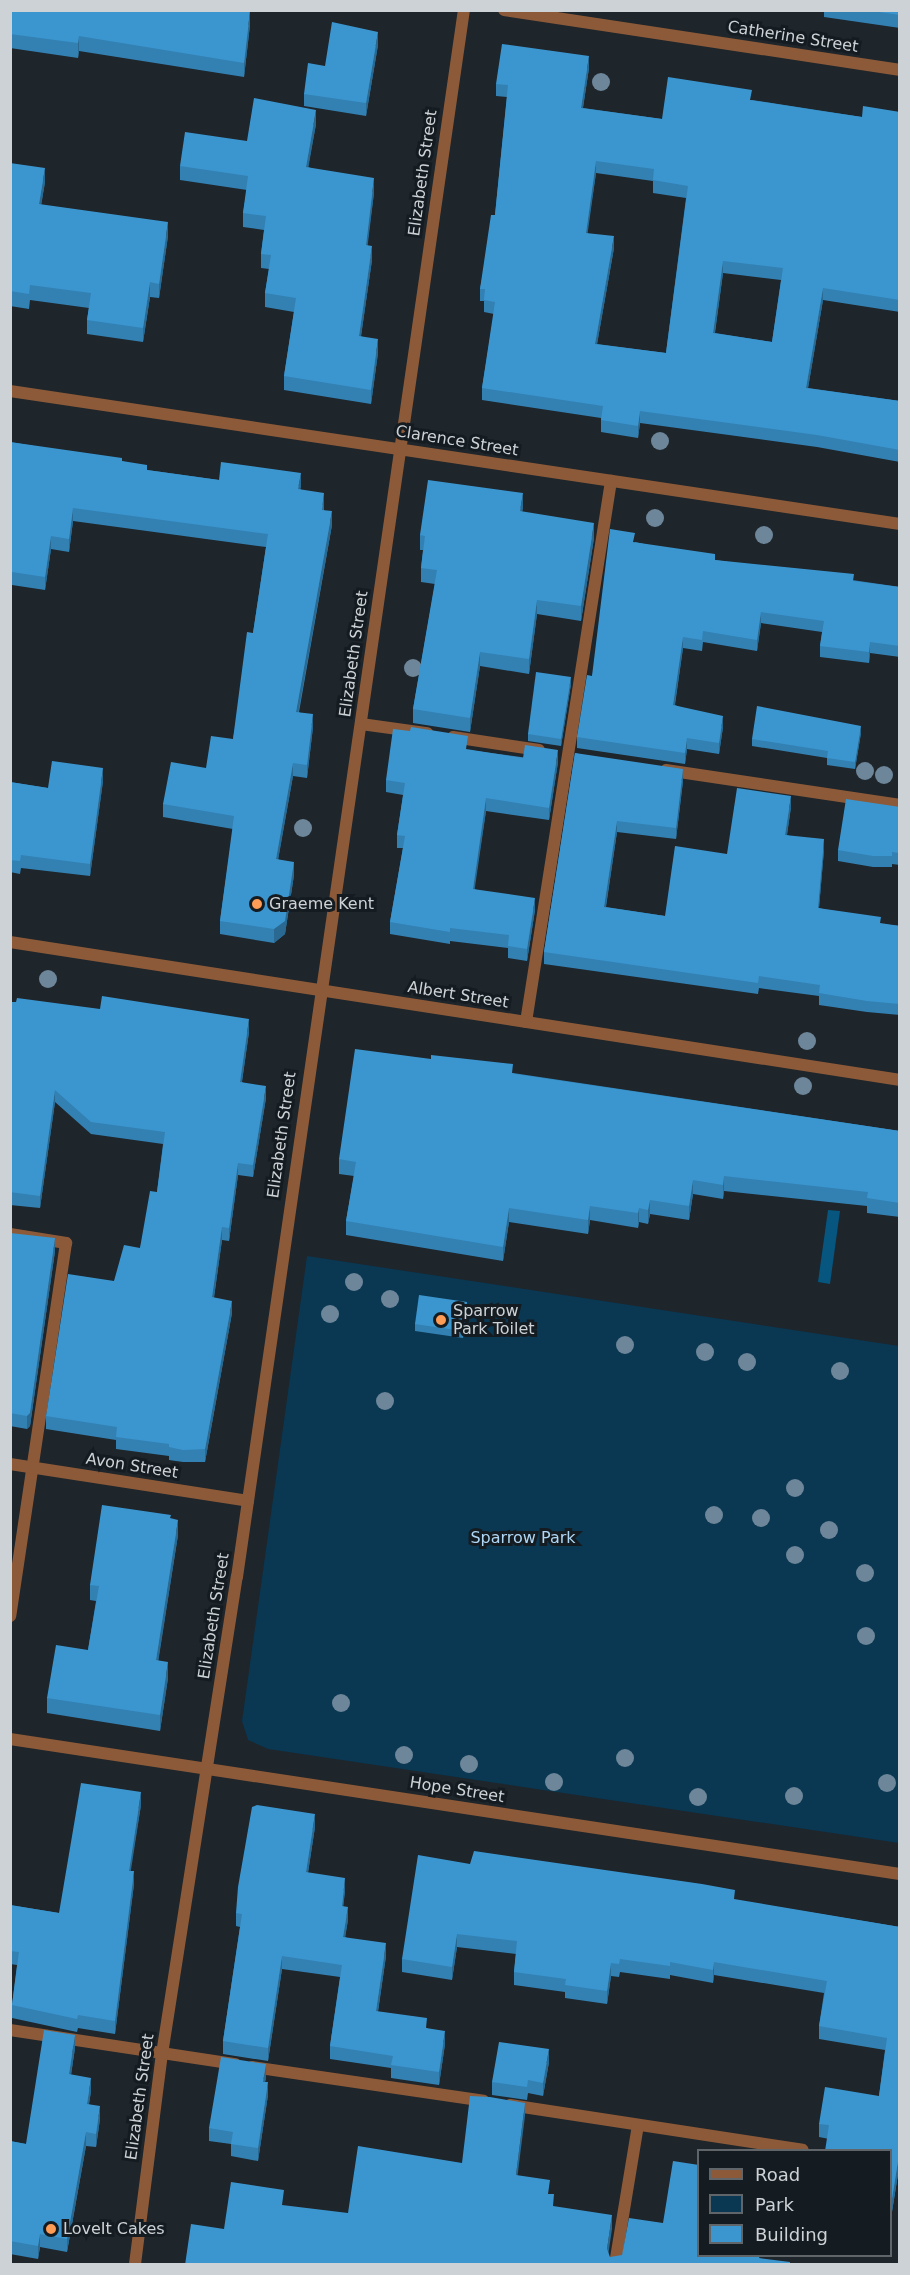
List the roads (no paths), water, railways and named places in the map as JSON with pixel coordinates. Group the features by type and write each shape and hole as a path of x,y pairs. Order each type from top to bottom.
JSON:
{"street":[{"name":"Elizabeth Street","path":"135,2265 162,2054 248,1501 319,990 361,724 464,10"},
{"name":"Catherine Street","path":"504,10 900,70"},
{"name":"Clarence Street","path":"10,391 900,524"},
{"path":"526,1022 575,756 611,481"},
{"path":"361,724 575,756"},
{"path":"652,767 900,805"},
{"name":"Albert Street","path":"10,942 900,1080"},
{"path":"10,1234 66,1243 10,1616"},
{"name":"Avon Street","path":"10,1464 248,1501"},
{"name":"Hope Street","path":"10,1739 900,1874"},
{"path":"10,2030 790,2149"},
{"path":"615,2265 638,2125"}],"place":[{"name":"Graeme Kent","path":"257,904"},
{"name":"Sparrow Park Toilet","path":"441,1320"},
{"name":"LoveIt Cakes","path":"51,2229"}],"park label":[{"name":"Sparrow Park","path":"523,1538"}]}
